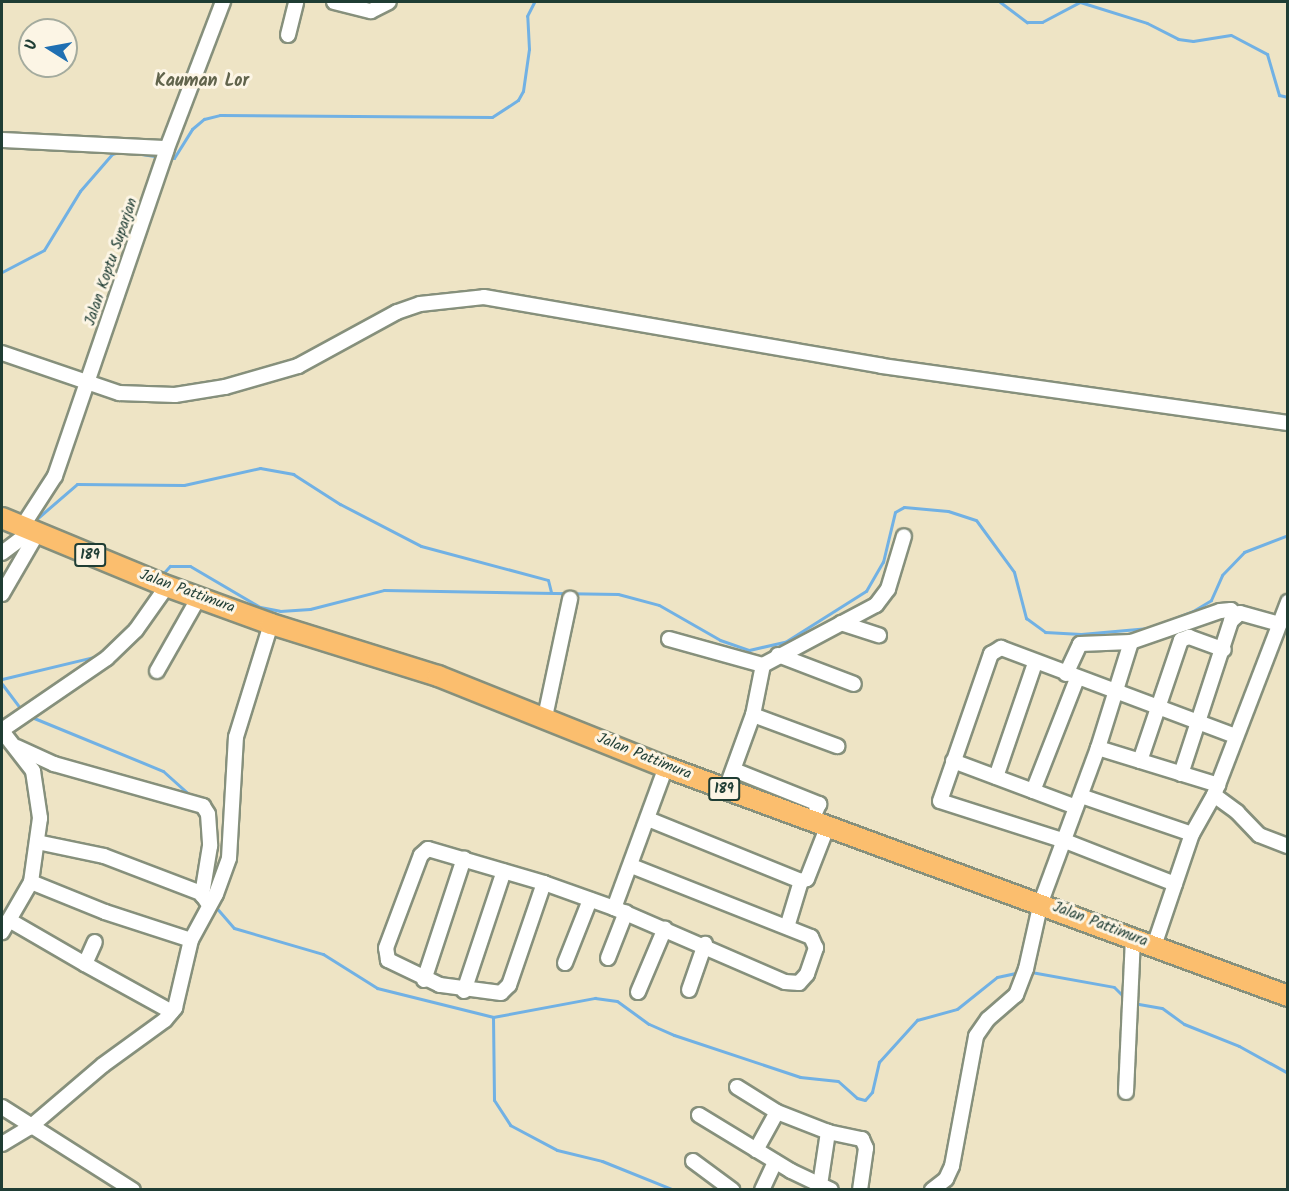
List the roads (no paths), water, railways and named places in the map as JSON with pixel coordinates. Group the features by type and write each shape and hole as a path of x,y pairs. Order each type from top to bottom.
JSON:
{"main road":[{"name":"Jalan Pattimura","path":"2,518 160,583 272,624 376,654 545,717 666,767 1041,902 1287,996"}],"street":[{"name":"Jalan Koptu Suparjan","path":"29,529 47,493 88,386 166,149 223,2"},
{"path":"288,35 296,2"},
{"path":"334,2 371,11 389,2"},
{"path":"2,140 166,149"},
{"path":"2,353 88,386 146,397 225,387 298,366 397,312 448,298 484,297 882,366 1287,423"},
{"path":"2,553 29,529"},
{"path":"2,594 29,529"},
{"path":"726,789 753,715 763,665 778,655 859,616 883,597 904,536"},
{"path":"160,583 136,630 107,658 2,731 17,747 33,771 38,788 37,842 31,882 5,926 85,964 172,1012"},
{"path":"157,671 199,597"},
{"path":"545,717 570,599"},
{"path":"1155,946 1192,834 1216,790 1287,602"},
{"path":"1034,791 1072,676 1080,644 1131,642 1210,613 1231,610 1236,616"},
{"path":"1181,774 1224,650 1231,621 1236,616 1250,614 1280,624"},
{"path":"841,623 879,635"},
{"path":"2,1144 29,1128 172,1012 191,940 231,845 236,737 272,624"},
{"path":"1140,761 1184,637 1224,650"},
{"path":"669,639 763,665"},
{"path":"932,1190 946,1179 952,1166 976,1036 988,1019 1016,995 1020,986 1041,902 1098,748 1131,642"},
{"path":"1175,884 1065,841 942,803 940,798 994,650 1001,648 1158,710 1235,736"},
{"path":"778,655 854,684"},
{"path":"996,777 1035,663"},
{"path":"753,715 837,746"},
{"path":"17,747 54,764 203,806 208,813 210,898"},
{"path":"1098,748 1181,774 1216,790 1259,835 1287,846"},
{"path":"953,761 1034,791 1078,801 1192,834"},
{"path":"608,958 632,866 666,767"},
{"path":"648,819 801,881 807,879 820,822 819,804 734,770"},
{"path":"37,842 104,856 210,898"},
{"path":"544,883 506,989 495,994 464,991 424,980 388,960 386,948 421,855 428,849 544,883 620,910 705,944 785,982 799,983 807,974 816,942 787,927 632,866"},
{"path":"424,980 464,858"},
{"path":"464,991 504,871"},
{"path":"787,927 801,881"},
{"path":"31,882 105,912 191,940"},
{"path":"565,963 590,900"},
{"path":"638,992 665,928"},
{"path":"1126,1092 1134,938"},
{"path":"85,964 95,942"},
{"path":"689,990 705,944"},
{"path":"737,1088 777,1112 828,1132 865,1142 860,1190"},
{"path":"2,1107 29,1128 133,1190"},
{"path":"756,1150 777,1112"},
{"path":"699,1115 816,1186 828,1132"},
{"path":"693,1161 715,1185 732,1190"},
{"path":"762,1190 775,1162"}],"waterway":[{"path":"167,158 174,158 192,129 204,119 220,115 492,117 518,100 523,91 529,49 527,16 534,2"},
{"path":"1000,2 1027,22 1042,22 1080,2 1147,23 1178,39 1193,41 1231,35 1267,54 1279,95 1288,97"},
{"path":"2,272 44,250 80,191 112,154 119,152"},
{"path":"135,153 161,157"},
{"path":"33,522 77,484 184,485 260,468 293,474 340,504 421,546 548,580 551,592"},
{"path":"160,577 170,566 190,566 260,607 280,611 310,609 384,590 618,594 659,605 720,640 749,650 785,642 866,591 883,562 895,512 904,507 948,511 976,520 1014,572 1026,618 1045,632 1081,634 1149,628 1193,611 1211,600 1222,575 1244,552 1288,535"},
{"path":"2,679 98,656"},
{"path":"2,684 22,711"},
{"path":"29,716 163,771 191,796"},
{"path":"214,905 234,928 323,954 377,988 493,1017 494,1100 510,1125 557,1150 602,1161 674,1190"},
{"path":"493,1017 595,998 617,1001 649,1024 674,1035 800,1077 838,1081 857,1098 865,1100 872,1092 879,1062 917,1020 957,1009 997,977 1021,972"},
{"path":"1031,972 1114,987 1127,1000"},
{"path":"1133,1003 1162,1008 1184,1024 1239,1046 1288,1073"}],"district":[{"name":"Kauman Lor","path":"202,82"}]}
